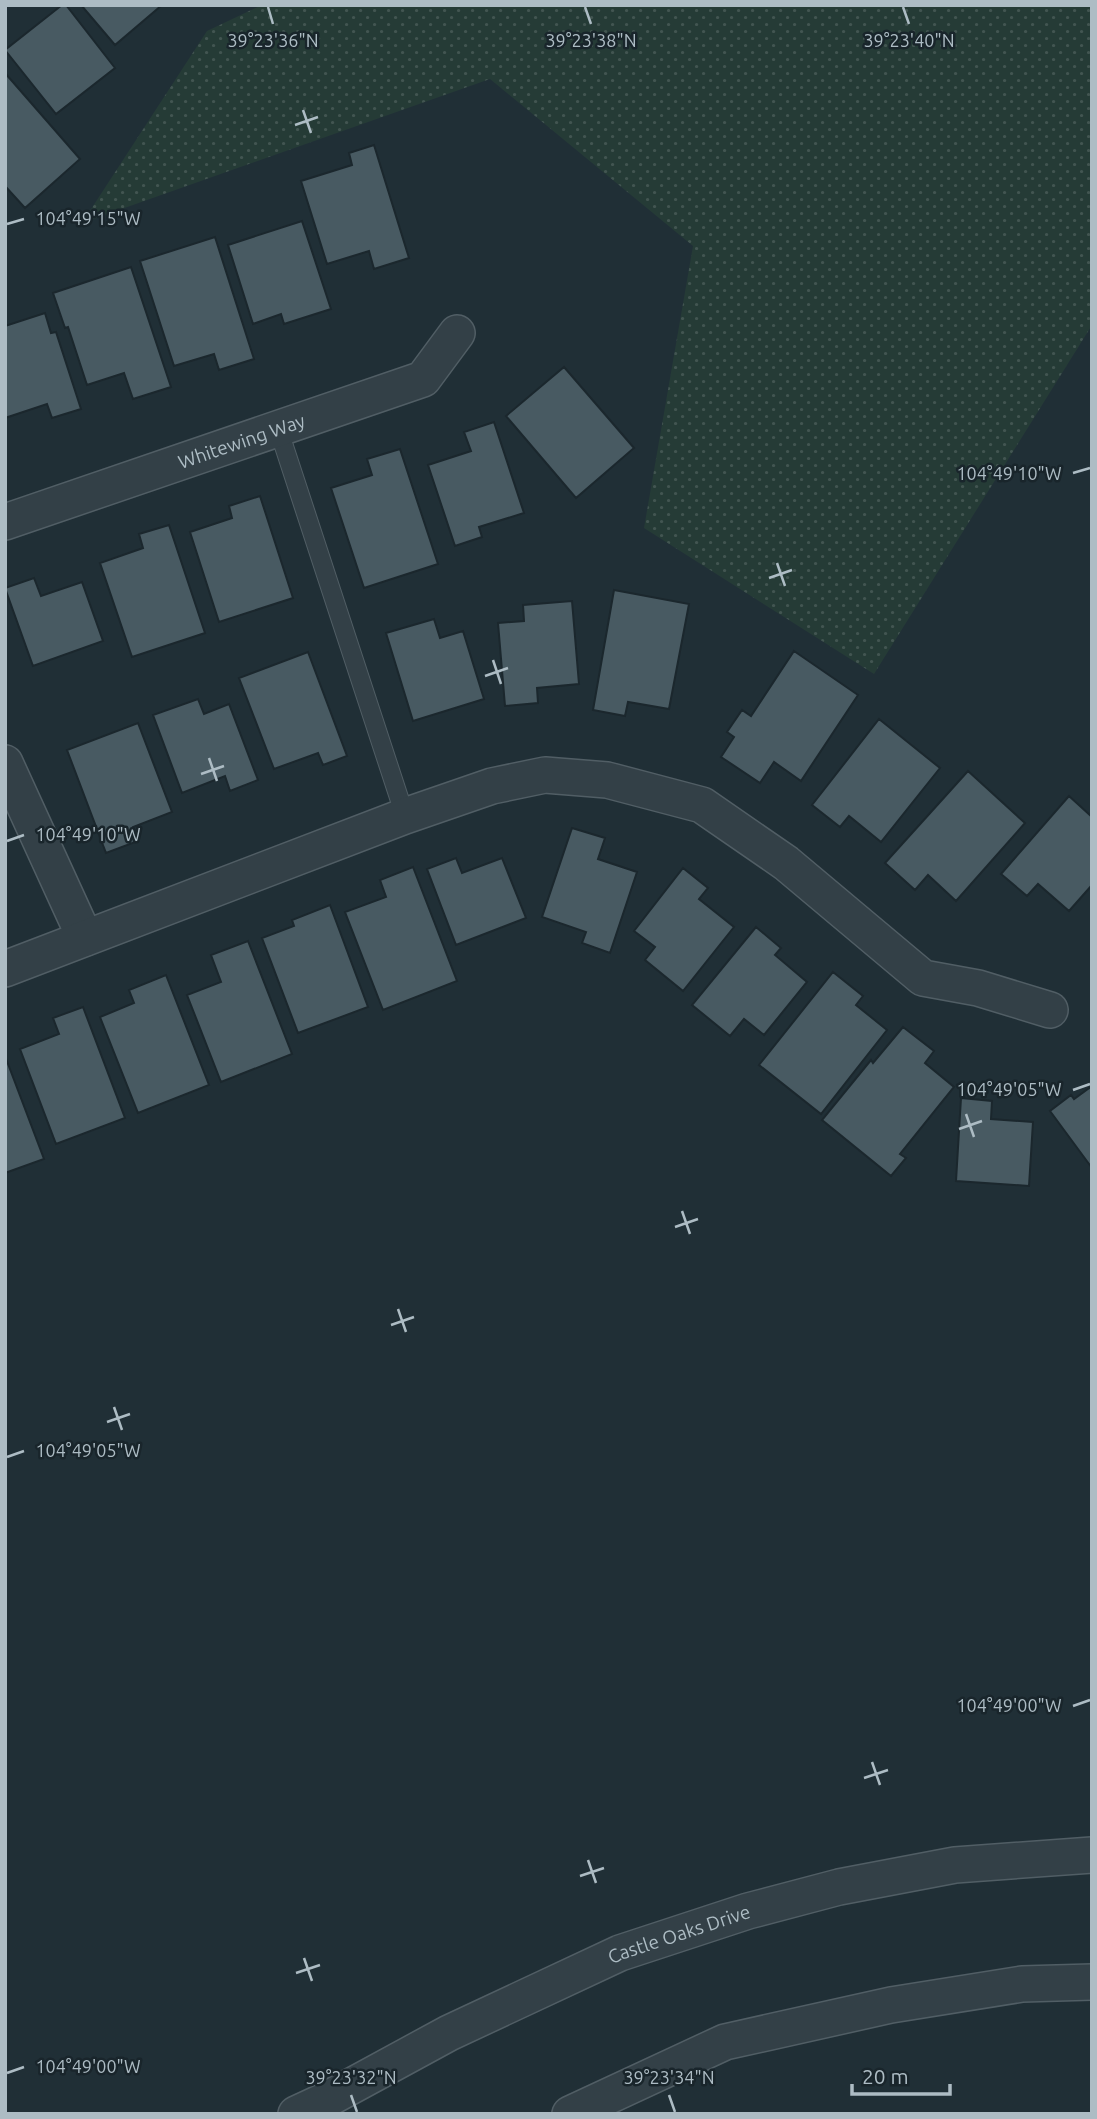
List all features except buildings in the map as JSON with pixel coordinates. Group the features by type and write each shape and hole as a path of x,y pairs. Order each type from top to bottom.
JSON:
{"street":[{"name":"Whitewing Way","path":"5,522 423,379 457,333"},
{"path":"5,763 85,938"},
{"path":"5,969 405,816 492,786 545,775 607,780 702,805 786,863 923,978 978,988 1049,1010"},
{"name":"Castle Oaks Drive","path":"296,2114 449,2033 620,1953 748,1911 839,1887 955,1866 1092,1855"},
{"path":"570,2114 725,2042 891,2005 1022,1984 1092,1982"}],"lane":[{"path":"278,428 405,816"}],"green space":[{"path":"262,5 1092,5 1092,325 874,674 644,528 693,246 490,79 82,223 207,31"}]}
